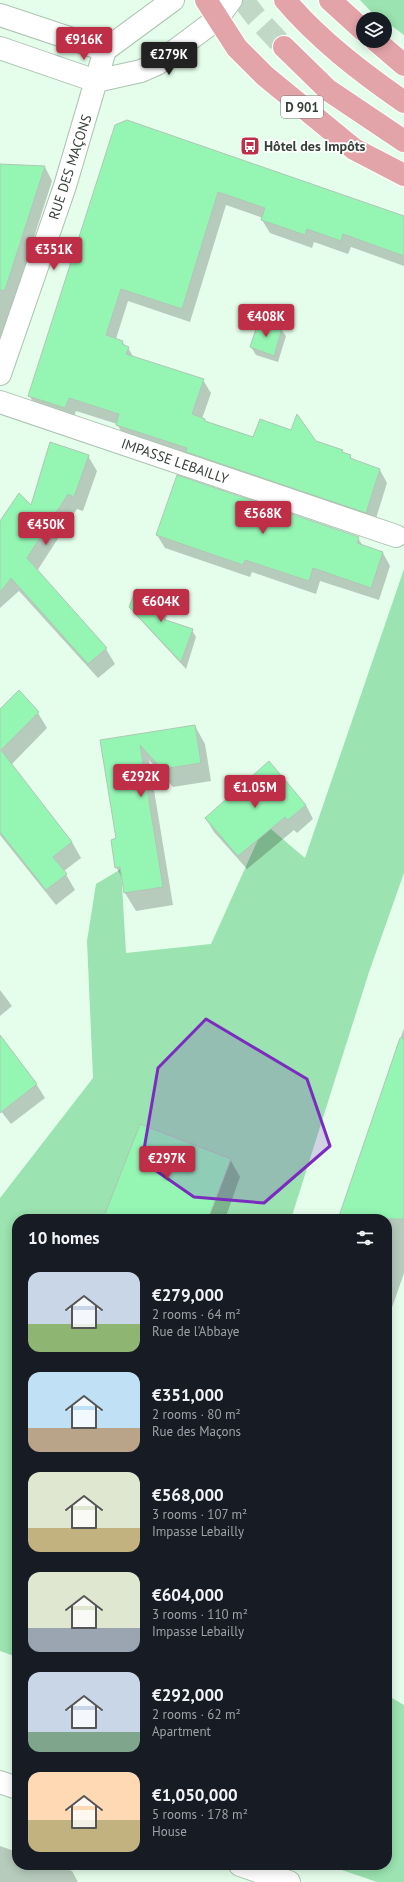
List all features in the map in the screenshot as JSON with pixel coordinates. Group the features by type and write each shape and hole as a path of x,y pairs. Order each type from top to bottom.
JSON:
{"main road":[{"path":"0,15 105,50 173,0"},
{"name":"D 901","path":"206,0 237,48 265,76 354,149 404,176"},
{"path":"0,48 96,82 141,71 157,64 217,19 231,0"},
{"path":"285,0 307,24 349,63 404,102"},
{"path":"330,0 356,24"},
{"name":"D 901","path":"284,47 328,90 404,141"},
{"path":"384,48 404,65"},
{"name":"RUE DES MAÇONS","path":"0,374 65,186 105,50"},
{"name":"IMPASSE LEBAILLY","path":"0,402 396,536"},
{"path":"0,1782 12,1786"},
{"path":"254,1870 289,1882"}],"highlighted area":[{"path":"206,1019 307,1079 330,1146 264,1203 194,1197 142,1161 158,1068"}],"green space":[{"path":"360,0 404,0 404,35 392,26 392,12 372,12"},
{"path":"404,569 404,873 369,972 293,1214 12,1214 12,1655 0,1651 0,1198 93,1078 87,941 96,884 121,869 126,953 211,944 265,824 305,858"},
{"path":"392,1698 404,1705 404,1882 377,1882 342,1870 392,1870"}],"building":[{"path":"127,120 404,216 404,256 343,234 341,241 307,229 305,235 261,220 265,208 218,192 182,309 121,289 106,335 123,341 122,344 129,347 126,354 204,379 192,414 205,419 205,421 253,437 260,419 291,430 297,414 316,441 343,450 342,452 351,455 350,458 380,469 366,513 186,452 187,448 116,425 119,414 69,398 65,408 28,396 115,125"},
{"path":"0,164 45,166 5,290 0,290"},
{"path":"259,320 282,328 274,356 250,347"},
{"path":"50,442 89,455 74,497 68,494 27,558 107,648 88,664 11,578 0,593 0,521 19,493 31,505"},
{"path":"177,475 359,537 357,543 383,552 371,588 313,568 309,581 245,560 243,565 156,535"},
{"path":"136,589 166,599 160,618 193,629 181,662 129,607"},
{"path":"19,690 39,712 1,750 72,842 53,857 67,874 46,890 0,832 0,709"},
{"path":"195,725 201,763 162,769 140,745 163,887 124,893 120,867 115,868 111,840 116,838 100,740"},
{"path":"269,761 306,805 288,820 285,817 238,856 205,818"},
{"path":"0,1035 37,1084 0,1113"},
{"path":"400,1038 404,1038 404,1219 392,1219 392,1214 340,1214"},
{"path":"140,1124 231,1159 210,1214 105,1214"}],"tunnel":[{"path":"243,0 256,17 284,47"}],"place":[{"name":"Hôtel des Impôts","path":"250,146"}]}
